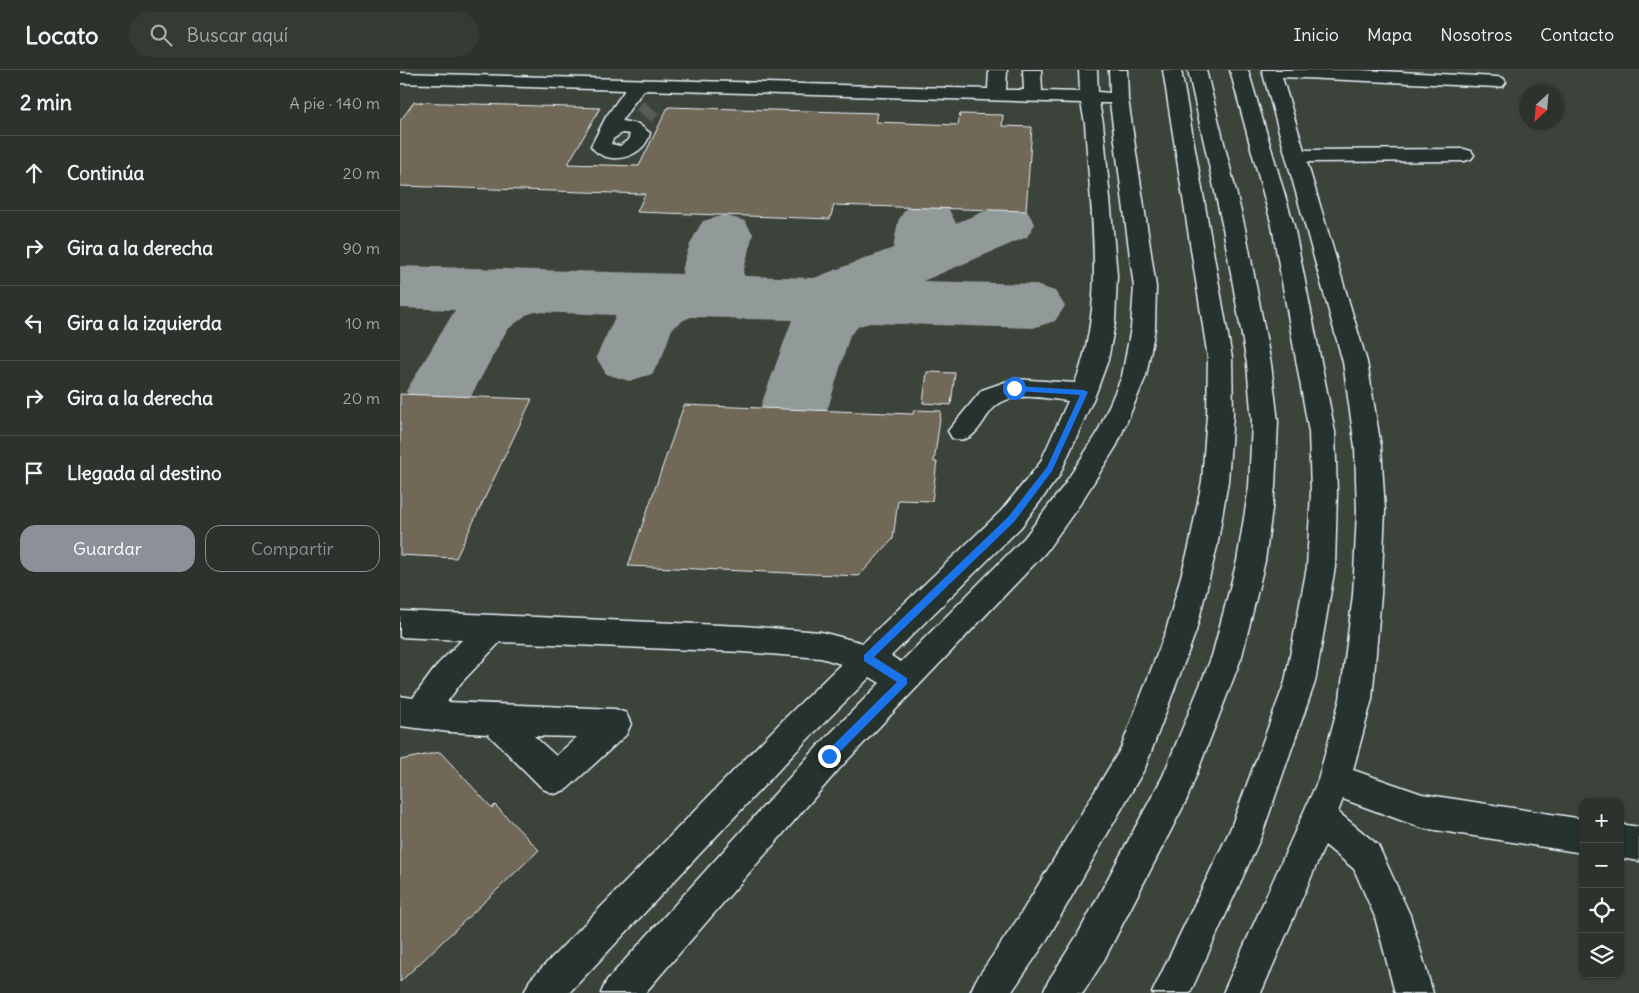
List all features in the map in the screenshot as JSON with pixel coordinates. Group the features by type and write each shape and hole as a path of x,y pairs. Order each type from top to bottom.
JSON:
{"street":[{"path":"996,95 998,70"},
{"path":"1032,70 1033,96"},
{"path":"620,993 829,756 1029,551 1071,496 1108,438 1134,376 1143,328 1145,287 1119,98 1118,70"},
{"path":"989,993 1032,930 1134,757 1180,631 1203,547 1215,481 1220,415 1220,358 1172,70"},
{"path":"1062,993 1091,947 1174,787 1227,656 1251,561 1262,487 1264,422 1259,364 1234,228 1197,70"},
{"path":"1260,70 1497,82"},
{"path":"1242,993 1334,780 1356,700 1367,595 1371,511 1368,447 1355,362 1296,156 1260,70"},
{"path":"1171,993 1244,838 1300,682 1322,567 1324,492 1322,432 1283,226 1260,70"},
{"path":"400,78 646,104 996,95 1033,96 1088,84 1119,98"},
{"path":"543,993 796,728 1011,519 1050,469 1096,360 1101,332 1106,275 1094,122 1088,84"},
{"path":"435,93 624,100 646,104"},
{"path":"624,100 604,137 602,146 605,150 611,152 628,150 635,146 640,137 646,104"},
{"path":"1296,156 1464,155"},
{"path":"961,431 992,396 1014,388 1084,392"},
{"path":"400,624 733,638 821,644 867,658 904,681"},
{"path":"410,712 494,628"},
{"path":"410,712 494,718"},
{"path":"1334,780 1422,811 1579,835"},
{"path":"1319,818 1366,857 1392,915 1414,993"},
{"path":"1624,842 1639,844"}],"building":[{"path":"414,102 600,108 568,164 639,166 668,107 878,113 876,122 958,125 960,114 1003,115 1002,126 1032,127 1026,211 834,205 830,219 637,212 645,194 400,186 400,121"},
{"path":"927,372 955,373 951,405 923,403"},
{"path":"400,394 532,399 456,558 400,555"},
{"path":"684,405 913,414 914,410 941,411 934,462 937,462 932,501 898,500 893,539 859,576 628,566"},
{"path":"440,752 492,808 495,805 539,850 400,982 400,760"}],"taxiway":[{"path":"921,259 927,221"},
{"path":"921,259 1006,224"},
{"path":"724,234 712,273 718,287 735,297"},
{"path":"831,295 921,259"},
{"path":"400,287 735,297"},
{"path":"440,391 483,316 504,300 530,291"},
{"path":"629,357 647,316 661,305 686,297"},
{"path":"735,297 1033,306"},
{"path":"735,297 739,299"},
{"path":"795,405 821,326 837,311 862,302"}],"tunnel":[{"path":"644,116 651,107"}],"route":[{"path":"829,756 904,681 867,658 1011,519 1050,469 1084,392 1014,388"}]}
